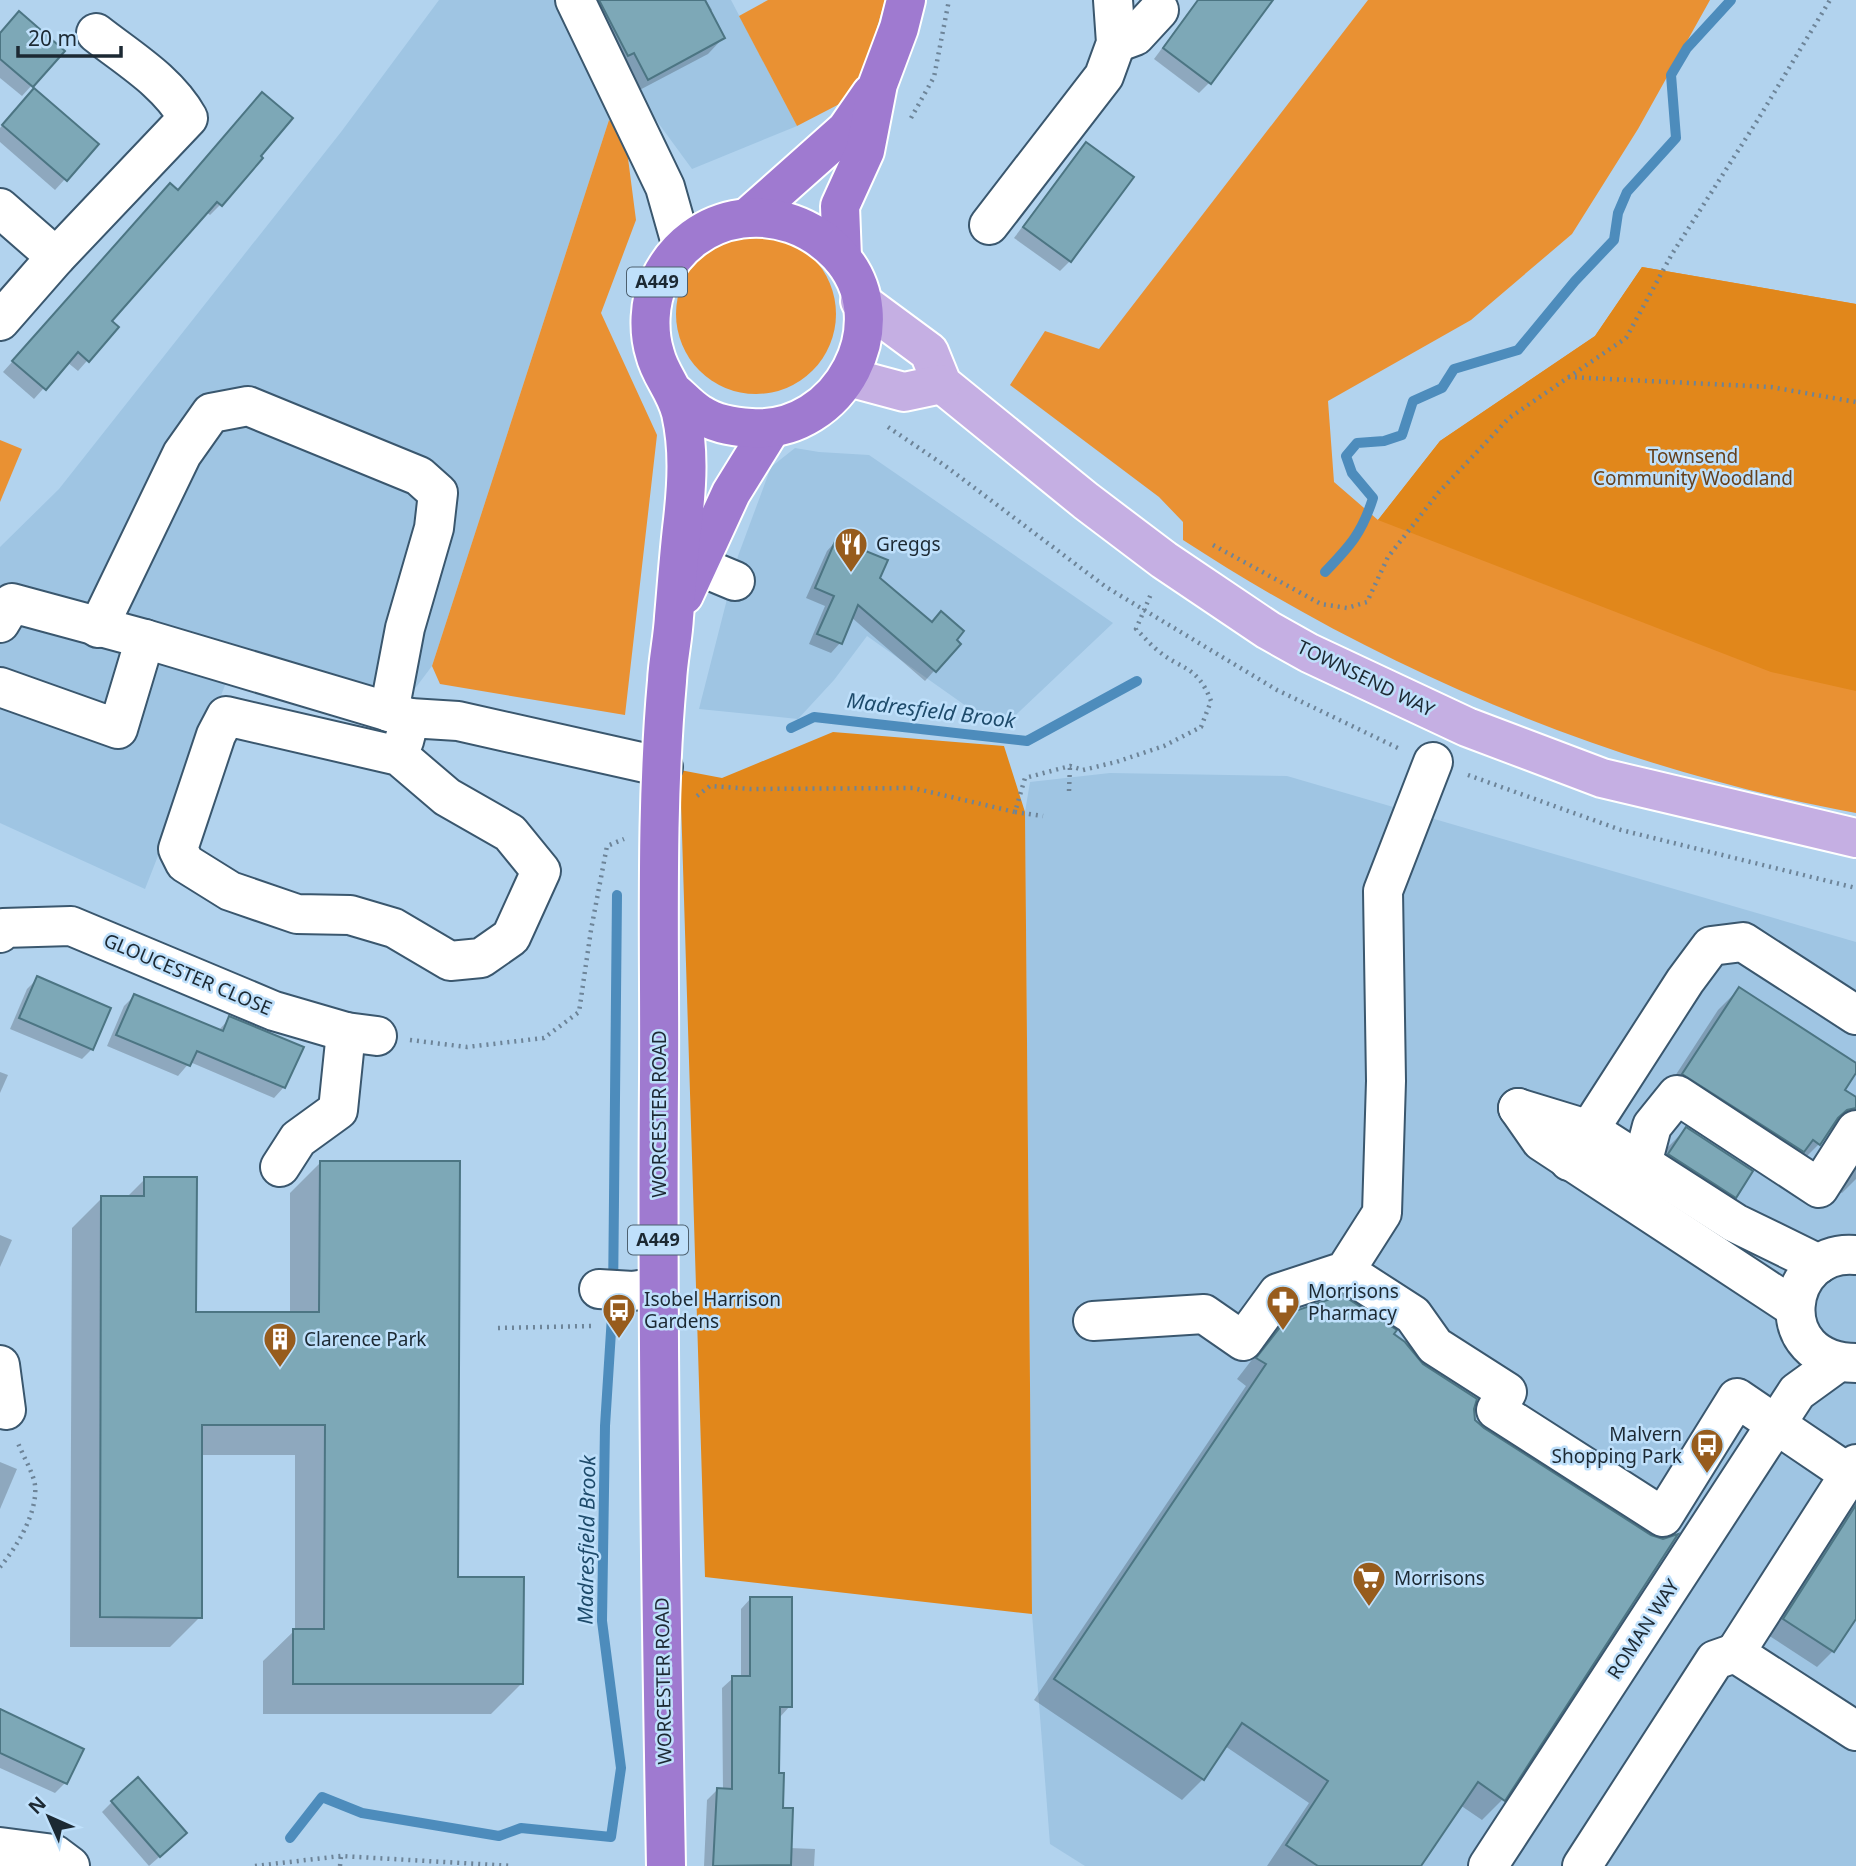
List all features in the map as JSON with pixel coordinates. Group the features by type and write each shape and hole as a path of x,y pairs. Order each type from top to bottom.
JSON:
{"highway":[{"name":"A449","path":"842,258 840,206 865,151 878,84 899,28 906,0"},
{"name":"A449","path":"748,217 846,130 878,84"},
{"name":"A449","path":"675,393 701,415 727,426 770,430 794,423 835,396 857,360 864,323 858,288 842,258 814,233 790,221 748,217 713,226 682,247 657,282 650,318 655,357 675,393 688,457 677,563 675,615"},
{"name":"A449","path":"675,615 731,494 770,430"},
{"name":"WORCESTER ROAD","path":"666,1866 623,1298 661,825 666,681 675,615"}],"main road":[{"path":"848,377 904,392 942,384 929,352 860,301"},
{"name":"TOWNSEND WAY","path":"942,384 1086,501 1164,560 1268,630 1309,653 1467,727 1602,778 1856,838"}],"street":[{"path":"575,0 665,187 682,247"},
{"path":"989,225 1104,76 1116,43 1113,0"},
{"path":"1116,43 1135,36 1159,10"},
{"path":"0,321 56,257 188,118 178,101 164,86 96,33"},
{"path":"0,208 56,257"},
{"path":"98,628 182,454 211,413 248,406 419,476 438,493 434,528 405,628 400,756 447,797 510,832 541,870 511,937 481,958 450,961 394,928 350,915 297,914 230,891 185,863 178,849 216,735 226,716 400,756"},
{"path":"699,566 735,581"},
{"path":"6,613 98,628 145,639 400,715 458,721 663,767"},
{"path":"0,687 118,729 145,639"},
{"path":"1093,1321 1204,1314 1243,1341 1278,1293 1345,1271 1382,1213 1386,1081 1383,891 1433,762"},
{"name":"GLOUCESTER CLOSE","path":"0,933 3,928 71,926 274,1011 362,1034"},
{"path":"1569,1161 1685,981 1711,946 1743,942 1856,1015"},
{"path":"280,1167 298,1139 338,1110 362,1034"},
{"path":"1642,1164 1652,1126 1677,1096 1818,1188 1856,1130"},
{"path":"1799,1324 1541,1141 1518,1108 1590,1130 1735,1223 1843,1255"},
{"name":"ROMAN WAY","path":"1797,1392 1801,1283 1843,1255"},
{"path":"1345,1271 1413,1315 1435,1346 1507,1392 1496,1410 1662,1517 1737,1398 1839,1467 1855,1468 1735,1653 1715,1660 1582,1866"},
{"name":"ROMAN WAY","path":"1799,1324 1820,1356 1846,1363"},
{"name":"ROMAN WAY","path":"1488,1866 1797,1392 1846,1363"},
{"path":"0,1365 6,1410"},
{"path":"1735,1653 1856,1731"},
{"path":"0,1847 54,1854 70,1866"}],"path":[{"path":"1203,540 1321,604 1347,608 1367,603 1388,556 1439,492 1508,418 1626,338 1672,254 1830,0"},
{"path":"1566,377 1771,387 1856,402"},
{"path":"884,424 944,464 1105,587 1145,610"},
{"path":"1015,812 1025,778 1070,766 1083,770 1116,762 1164,746 1201,727 1212,701 1205,683 1192,671 1157,651 1136,629 1164,560"},
{"path":"1069,791 1070,766"},
{"path":"362,1034 467,1047 544,1038 579,1012 607,846 661,825 710,786 751,789 913,788 1043,816"},
{"path":"498,1328 623,1298"},
{"path":"0,1567 10,1555 32,1510 35,1485 6,1410"},
{"path":"340,1866 341,1856"},
{"path":"255,1866 341,1856 513,1866"}],"shaded area":[{"path":"439,0 731,0 797,126 692,169 648,109 609,120 432,666 383,731 231,670 145,889 0,823 0,547 59,489 341,132"},
{"path":"795,448 869,455 1113,623 1000,730 867,636 834,680 798,719 699,709 738,556 771,467"},
{"path":"1110,773 1287,776 1856,942 1856,1866 1085,1866 1050,1844 1032,1614 1025,812 1030,782"}],"green space":[{"path":"768,0 885,0 868,59 851,98 797,126 739,16"},
{"path":"1368,0 1710,0 1638,129 1572,234 1471,320 1328,401 1334,482 1378,520 1440,441 1595,336 1642,267 1856,304 1856,813 1767,794 1678,770 1591,742 1506,710 1340,633 1183,540 1183,522 1159,497 1010,385 1045,331 1099,349"},
{"path":"609,120 625,135 636,220 601,313 657,435 625,715 440,684 432,666"},
{"path":"756,234 787,240 813,257 830,283 836,314 830,345 813,371 787,388 756,394 725,388 699,371 682,345 676,314 682,283 699,257 725,240"},
{"name":"Townsend Community Woodland","path":"1642,267 1856,304 1856,691 1771,672 1378,520 1440,441 1595,336"},
{"path":"0,440 22,449 0,502"},
{"path":"833,732 1004,746 1025,812 1032,1614 705,1577 680,770 722,778"}],"building":[{"path":"599,0 705,0 725,38 648,80 634,53 628,56"},
{"path":"1198,0 1273,0 1211,84 1163,48"},
{"path":"19,11 65,51 33,87 0,59 0,33"},
{"path":"34,88 99,144 67,181 2,125"},
{"path":"262,92 293,118 222,206 217,202 112,321 119,327 89,362 78,352 46,390 12,361 170,183 178,190"},
{"path":"1086,142 1134,177 1071,262 1023,227"},
{"path":"836,539 888,560 880,578 932,622 941,611 964,631 957,640 961,644 936,672 858,605 842,644 817,634 834,596 815,588"},
{"path":"37,976 111,1008 93,1050 19,1018"},
{"path":"1739,987 1856,1063 1856,1073 1845,1090 1856,1097 1856,1108 1847,1110 1838,1118 1820,1145 1813,1140 1804,1152 1682,1074"},
{"path":"134,994 223,1031 229,1016 304,1047 285,1088 197,1051 190,1066 116,1035"},
{"path":"1686,1127 1753,1171 1736,1198 1668,1154"},
{"name":"Clarence Park","path":"320,1161 460,1161 458,1577 524,1577 523,1684 293,1684 293,1629 324,1629 325,1425 202,1425 202,1618 100,1617 101,1196 144,1196 144,1177 197,1177 196,1312 319,1312"},
{"name":"Morrisons","path":"1342,1295 1397,1330 1394,1334 1405,1342 1423,1364 1477,1399 1475,1420 1484,1428 1651,1535 1663,1539 1678,1534 1505,1801 1478,1782 1421,1866 1318,1866 1286,1845 1328,1781 1242,1723 1204,1780 1054,1679 1266,1364 1256,1358 1292,1312"},
{"path":"1856,1505 1856,1619 1834,1652 1783,1619"},
{"path":"750,1597 792,1597 792,1707 780,1707 779,1773 784,1773 783,1808 793,1808 791,1865 713,1866 717,1788 732,1789 732,1676 750,1676"},
{"path":"0,1709 84,1749 67,1784 0,1753"},
{"path":"138,1777 187,1833 160,1857 111,1801"}],"waterway":[{"name":"Madresfield Brook","path":"1325,572 1354,538 1373,498 1352,473 1346,456 1357,443 1384,441 1402,435 1413,401 1442,388 1454,369 1518,350 1575,281 1614,240 1618,213 1627,192 1676,138 1671,75 1687,48 1731,0"},
{"name":"Madresfield Brook","path":"791,728 814,717 1027,741 1137,681"},
{"name":"Madresfield Brook","path":"290,1838 322,1797 362,1813 499,1836 521,1828 611,1837 621,1768 602,1621 605,1426 613,1300 617,895"}],"place":[{"name":"Greggs","path":"851,574"},
{"name":"Morrisons Pharmacy","path":"1283,1332"},
{"name":"Isobel Harrison Gardens","path":"619,1340"},
{"name":"Clarence Park","path":"280,1369"},
{"name":"Malvern Shopping Park","path":"1707,1475"},
{"name":"Morrisons","path":"1369,1608"}]}
